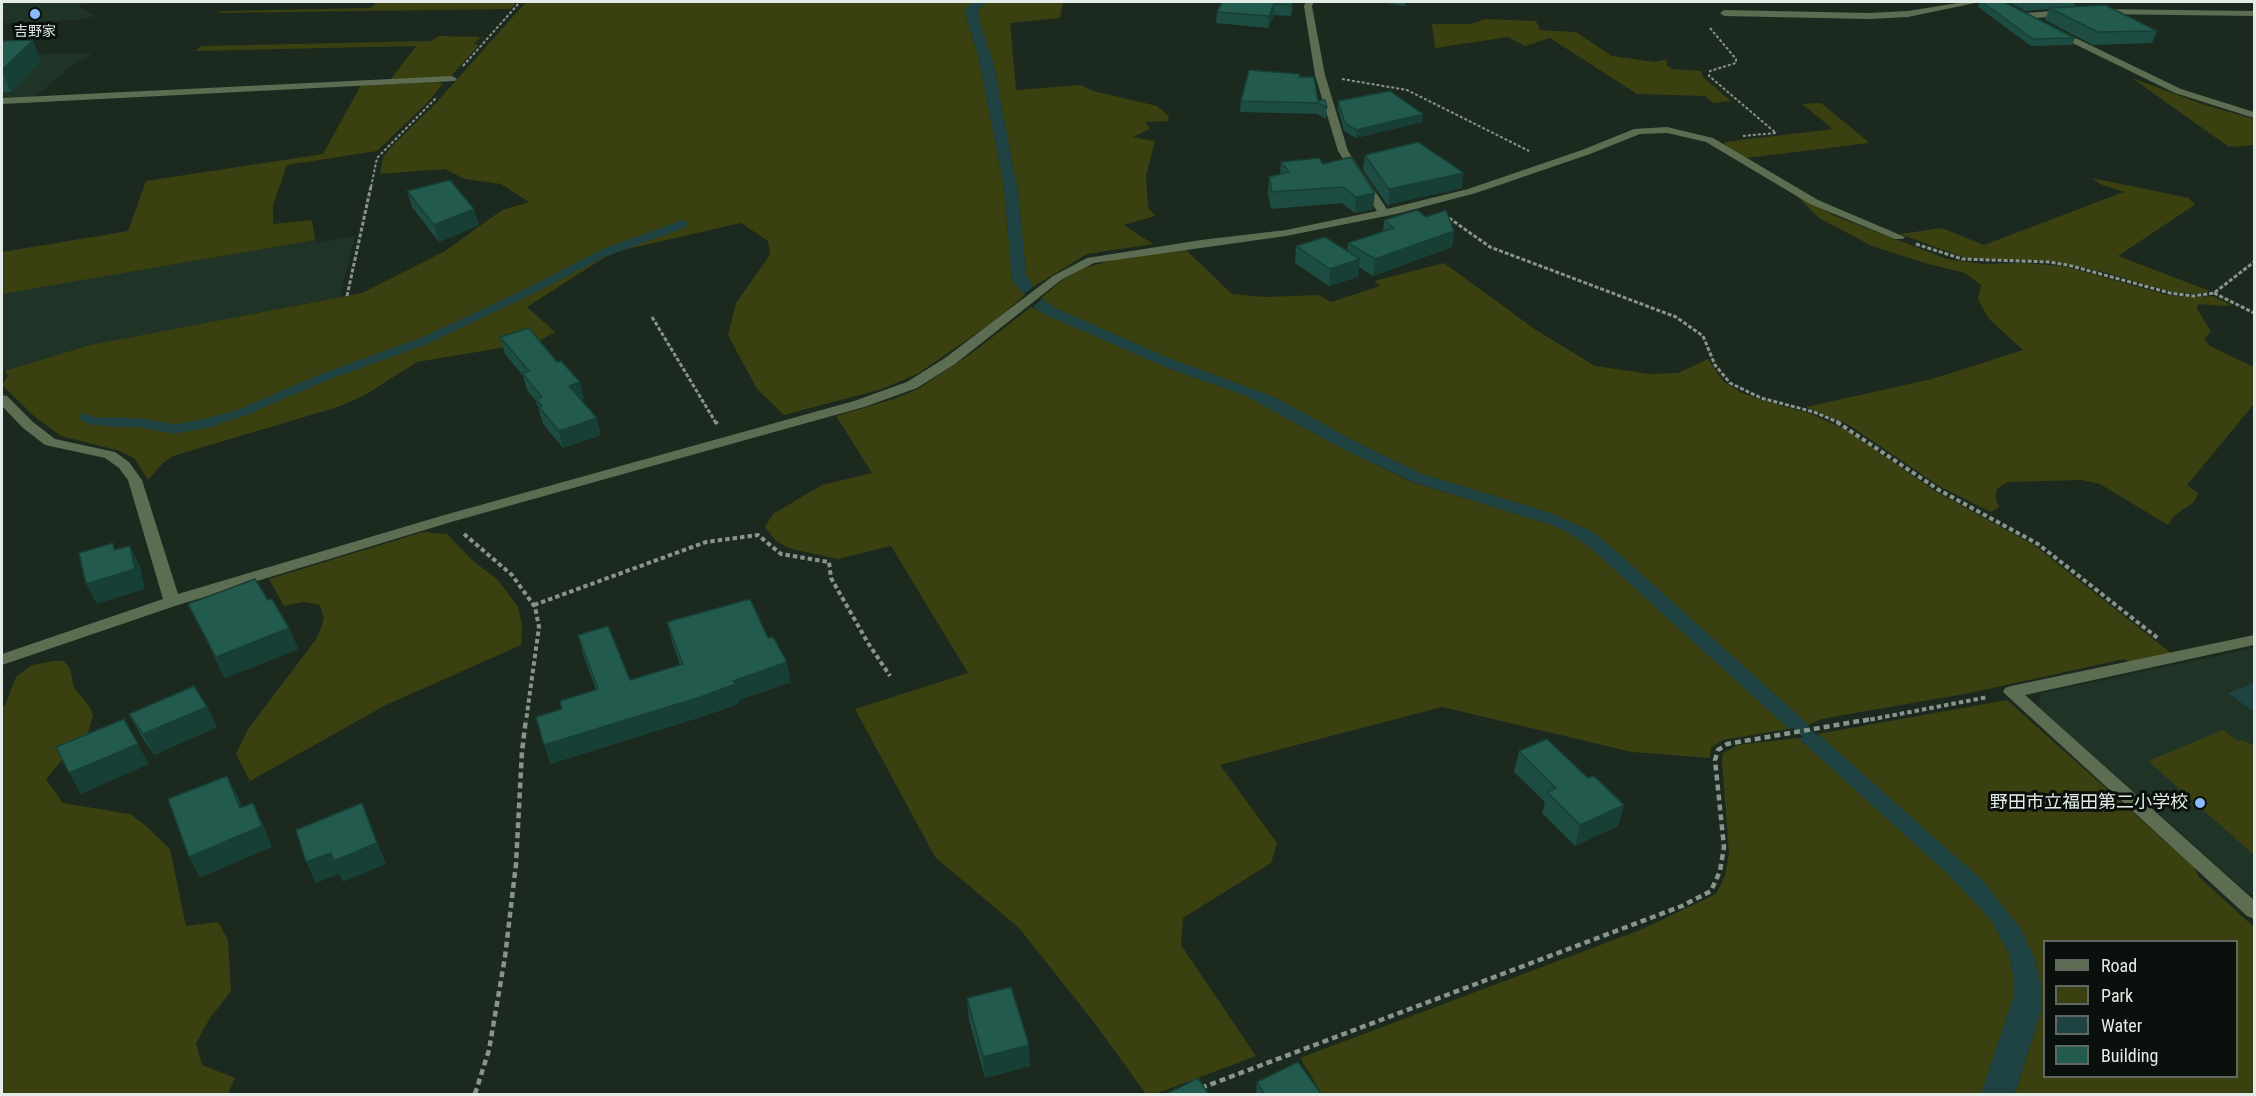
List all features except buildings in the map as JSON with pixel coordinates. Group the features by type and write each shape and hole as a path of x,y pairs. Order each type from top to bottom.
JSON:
{"street":[{"path":"1310,2 1308,6 1320,75 1343,151 1384,213"},
{"path":"1724,13 1869,16 1908,14 1976,2"},
{"path":"2254,14 2021,13 2131,70 2178,91 2254,115"},
{"path":"2,101 452,79"},
{"path":"2,660 172,601 446,519 859,404 912,385 950,361 1057,278 1091,260 1286,233 1429,203 1472,191 1638,131 1667,130 1709,140 1814,202 1899,237"},
{"path":"2,399 28,425 50,442 110,455 124,465 135,480 172,601"},
{"path":"2011,692 2254,640"},
{"path":"2011,692 2254,911"}],"path":[{"path":"347,296 377,158 452,79 520,2"},
{"path":"1709,140 1776,133 1709,76 1710,70 1736,63 1736,59 1713,34 1704,12 1724,13"},
{"path":"1320,75 1407,90 1552,163"},
{"path":"1429,203 1490,247 1676,317 1703,336 1715,366 1730,383 1761,398 1814,412 1862,436 1939,490 2037,544 2181,657"},
{"path":"1899,237 1962,259 2049,262 2085,269 2170,293 2193,296 2214,293 2254,262"},
{"path":"2214,293 2254,313"},
{"path":"652,317 727,440"},
{"path":"446,519 512,574 534,605 539,627 522,751 516,864 505,957 489,1050 475,1095"},
{"path":"534,605 706,542 758,535 781,554 829,562 831,578 868,643 890,676"},
{"path":"1195,1090 1682,906 1711,891 1720,871 1724,847 1715,759 1718,750 1727,744 1794,734 2011,692"}],"shaded area":[{"path":"2,2 93,2 77,6 96,16 75,20 2,23"},
{"path":"92,53 84,60 78,60 35,97 2,99 2,55"},
{"path":"355,236 340,297 90,345 5,371 2,366 2,294 315,240 316,243"},
{"name":"野田市立福田第二小学校","path":"2254,648 2254,898 2038,707 2041,693"}],"green space":[{"path":"377,2 517,2 511,9 216,13 371,8"},
{"path":"526,2 972,2 966,16 979,59 1004,187 1012,280 1025,295 994,321 919,373 882,389 784,415 757,389 728,335 736,303 770,255 768,241 741,223 618,251 602,259 527,307 555,332 537,342 417,362 365,395 338,407 173,456 162,464 148,480 135,459 120,451 61,436 35,417 2,385 8,376 5,371 90,345 362,293 445,251 502,210 529,202 501,184 465,179 445,169 380,174 383,157 392,146 436,103"},
{"path":"986,2 1063,2 1060,18 1010,23 1016,90 1081,85 1093,91 1157,106 1169,116 1168,121 1146,122 1150,129 1133,137 1155,141 1146,176 1148,207 1155,216 1124,225 1153,244 1087,254 1033,287 1026,274 1018,192 993,62 978,16 979,9"},
{"path":"1485,19 1536,21 1540,30 1576,32 1612,56 1655,62 1667,59 1667,66 1673,69 1701,71 1703,77 1731,101 1713,103 1705,96 1637,94 1550,38 1525,46 1508,37 1435,48 1432,24 1471,24"},
{"path":"439,36 481,37 474,44 479,45 451,76 442,79 390,80 416,46 195,51 201,46 431,41"},
{"path":"2132,78 2205,105 2254,119 2254,145 2229,147"},
{"path":"438,82 443,84 426,104 377,151 287,165 273,205 273,224 312,220 315,240 2,294 2,252 128,231 146,181 323,154 361,85"},
{"path":"1821,103 1870,143 1746,158 1725,145 1724,142 1833,129 1802,104"},
{"path":"2092,178 2189,198 2195,204 2118,256 2210,291 2197,294 2171,292 2107,273 2055,261 1965,258 1900,234 1942,228 1984,245 2124,192 2102,185"},
{"path":"1797,196 1835,216 1947,259 1983,264 2023,263 2064,266 2167,295 2213,296 2231,305 2198,304 2197,309 2211,331 2204,339 2210,346 2254,367 2254,404 2187,485 2198,493 2194,502 2174,516 2168,525 2100,484 2082,480 2008,482 1998,488 1995,496 1999,507 1991,512 1939,486 1849,425 1806,407 1932,379 2023,350 1989,319 1978,299 1981,285 1965,273 1872,246 1819,218"},
{"path":"1185,249 1232,294 1265,297 1319,295 1331,302 1380,286 1374,281 1444,263 1536,330 1595,366 1651,374 1678,373 1708,359 1724,382 1742,393 1811,414 1847,430 1935,491 2034,545 2171,653 2129,662 2124,659 1970,693 1821,719 1809,725 1607,543 1589,530 1547,512 1422,474 1356,442 1274,397 1171,359 1055,308 1041,298 1061,281 1084,268 1112,260"},
{"path":"1031,307 1165,367 1244,395 1347,451 1412,482 1552,525 1569,533 1593,550 1789,729 1722,740 1711,748 1710,758 1632,752 1442,707 1220,765 1277,843 1271,863 1183,918 1181,945 1256,1056 1155,1094 1146,1094 1093,1021 1019,928 935,857 855,709 968,673 891,546 838,559 788,548 775,540 765,527 773,514 822,485 872,473 836,416 894,399 918,389 972,353"},
{"path":"423,532 447,534 472,560 498,580 518,607 522,625 521,645 386,705 250,781 236,754 248,729 317,638 324,619 320,605 303,602 284,606 269,579"},
{"path":"64,661 70,669 74,688 89,706 93,715 87,737 67,754 46,779 63,803 130,814 146,826 170,849 186,926 218,922 228,940 231,991 210,1018 196,1043 202,1065 235,1078 228,1094 2,1094 2,709 16,677 32,665"},
{"path":"2007,700 2194,867 2199,877 2254,927 2254,1094 2015,1094 2042,1008 2041,983 2034,957 1984,882 1818,734"},
{"path":"2223,730 2238,741 2243,740 2254,746 2254,855 2148,761"},
{"path":"1798,738 1949,875 1992,921 2009,954 2013,975 2013,998 1981,1094 1322,1094 1300,1058 1640,930 1716,894 1725,876 1729,854 1723,753 1738,745"}],"water":[{"path":"972,2 986,2 979,9 978,16 993,62 1018,192 1026,274 1033,287 1024,294 1012,280 1004,187 979,59 966,16 966,9"},
{"path":"1042,299 1055,308 1171,359 1274,397 1356,442 1422,474 1547,512 1589,530 1607,543 1809,725 1789,729 1593,550 1569,533 1552,525 1413,482 1347,451 1244,395 1165,367 1044,314 1033,307"},
{"path":"2254,683 2254,712 2228,693"},
{"path":"1818,734 1984,882 2021,929 2034,957 2041,983 2042,1008 2015,1094 1981,1094 2013,998 2013,975 2009,954 1992,921 1949,875 1798,738"}],"waterway":[{"path":"206,423 243,412 324,377 424,341 534,289 601,254 683,224"},
{"path":"84,417 92,421 143,423"},
{"path":"108,422 142,423 174,429 214,422"},
{"path":"1793,721 1791,719 1819,744"}],"place":[{"name":"吉野家","path":"35,14"},
{"name":"野田市立福田第二小学校","path":"2200,803"}]}
